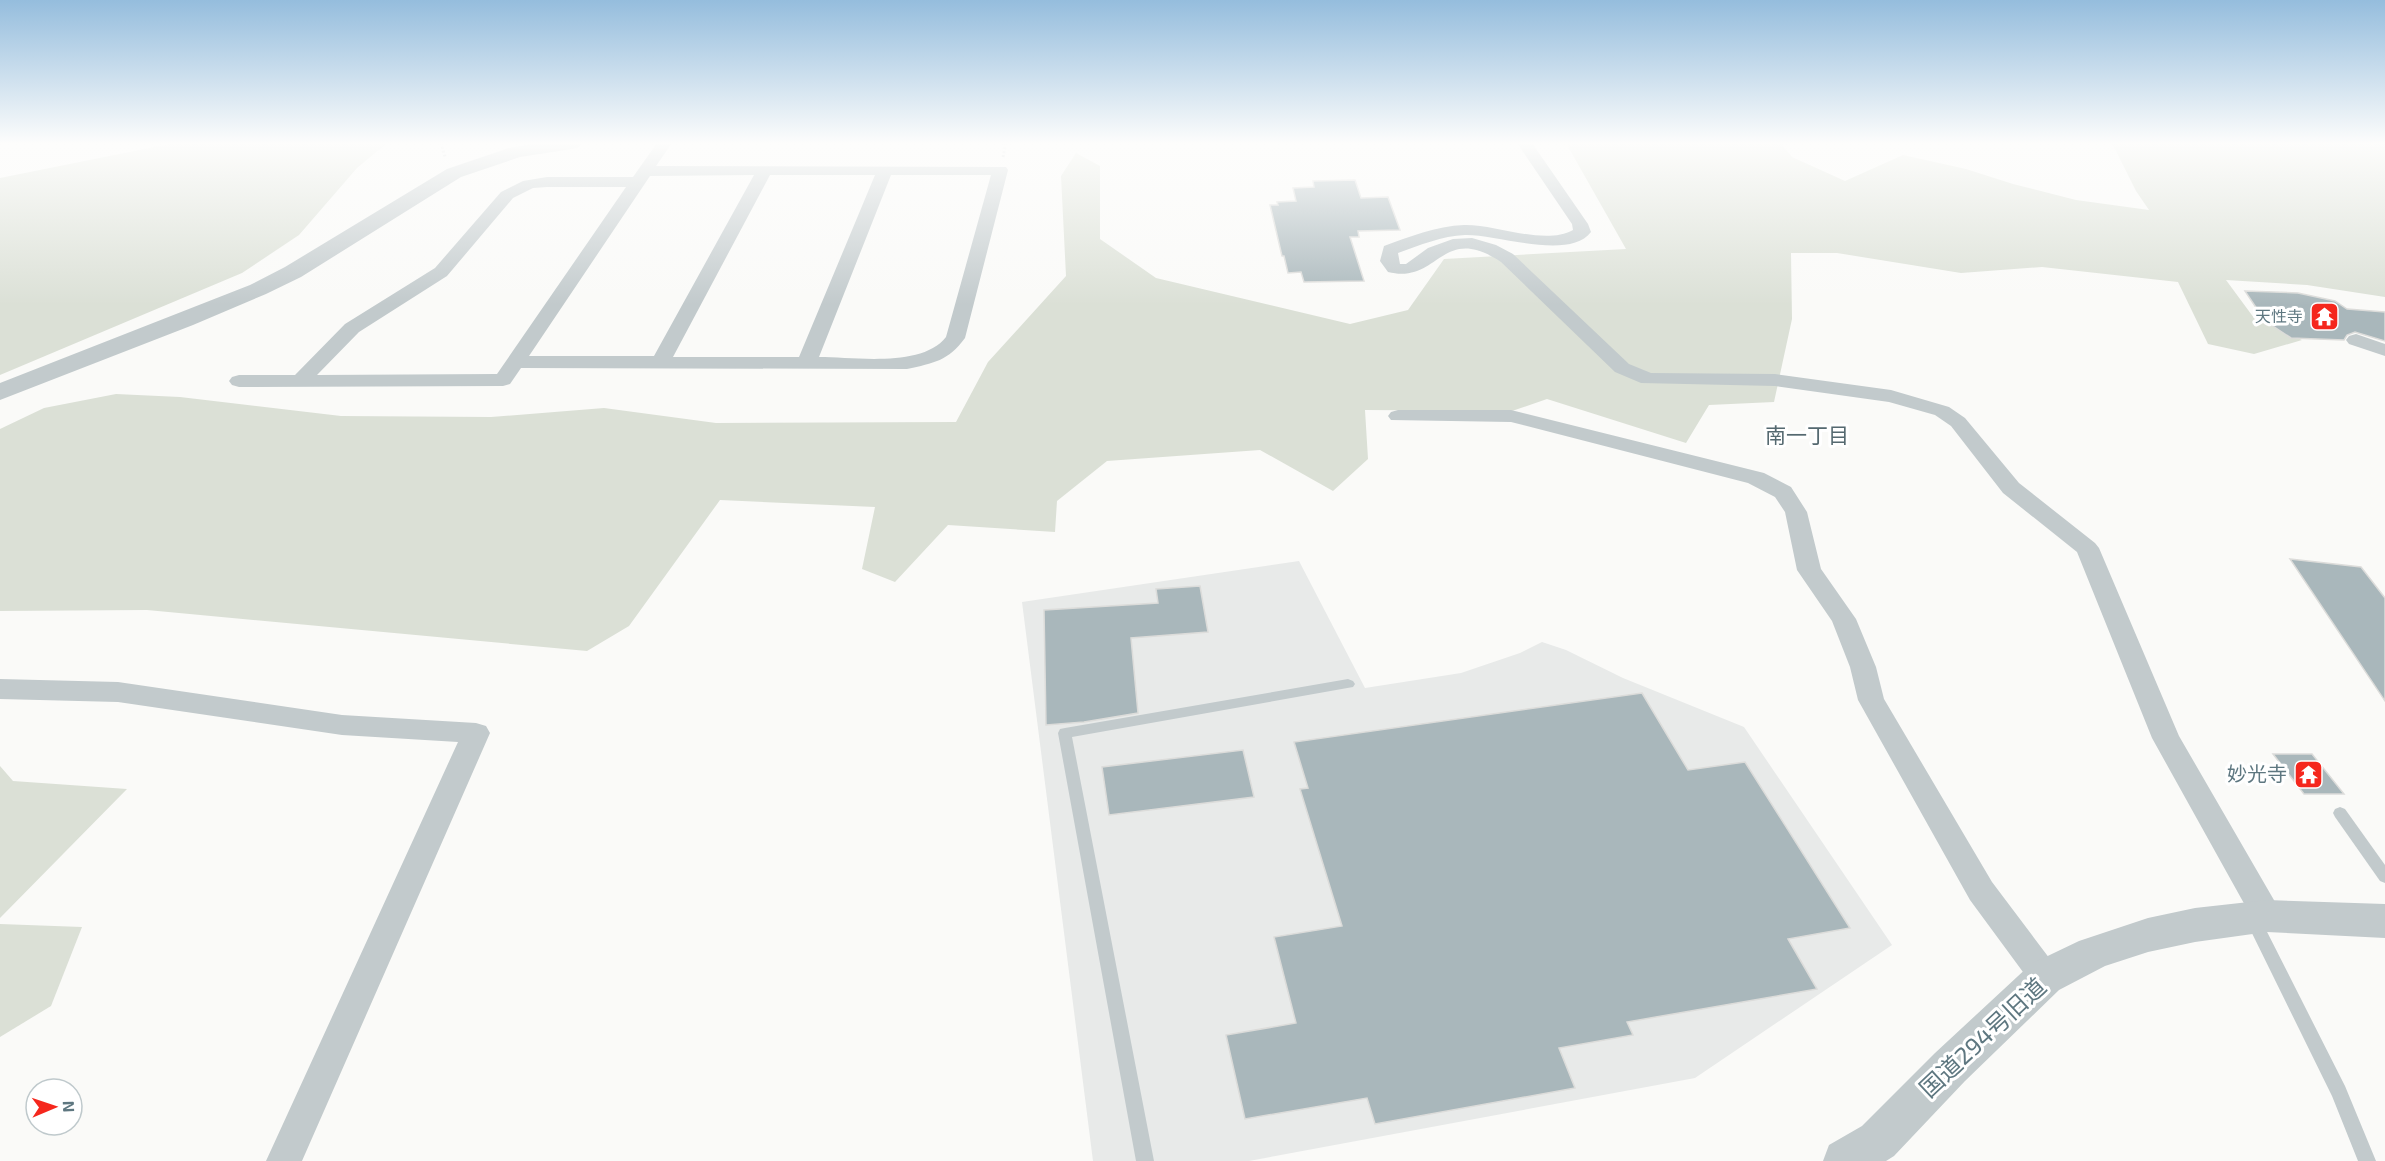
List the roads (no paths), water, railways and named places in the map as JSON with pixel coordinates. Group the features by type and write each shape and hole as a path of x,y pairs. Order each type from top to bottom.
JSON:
{"street":[{"path":"0,392 89,354 197,315 268,286 415,197"},
{"path":"301,380 352,328 441,272 505,197"},
{"path":"239,381 503,380 629,197"},
{"path":"660,363 750,197"},
{"path":"806,364 874,197"},
{"path":"517,362 806,364 907,363 927,359 945,351 955,338 993,197"},
{"path":"1562,197 1580,224 1582,232 1575,237 1561,241 1480,229 1445,232 1390,250 1389,261 1394,268 1405,271 1414,268 1437,250 1449,246 1465,243 1483,244 1494,248 1622,369 1648,379 1775,380 1891,396 1942,411 1958,422 2011,488 2087,548 2166,738 2260,917"},
{"path":"2356,340 2385,350"},
{"path":"1398,416 1511,416 1756,478 1783,492 1796,512 1809,570 1844,619 1863,667 1871,700 1981,891 2045,977"},
{"path":"0,689 118,692 342,725 476,733 284,1161"},
{"name":"国道294号旧道","path":"1845,1161 1878,1141 1950,1066 2045,977 2093,953 2148,935 2195,925 2260,917 2385,921"}],"lane":[{"path":"1145,1161 1065,733 1348,684"},
{"path":"2340,813 2385,877"},
{"path":"2260,917 2339,1092 2367,1161"}],"place":[{"name":"天性寺","path":"2324,316"},
{"name":"妙光寺","path":"2308,774"}],"district":[{"name":"南一丁目","path":"1807,436"}]}
